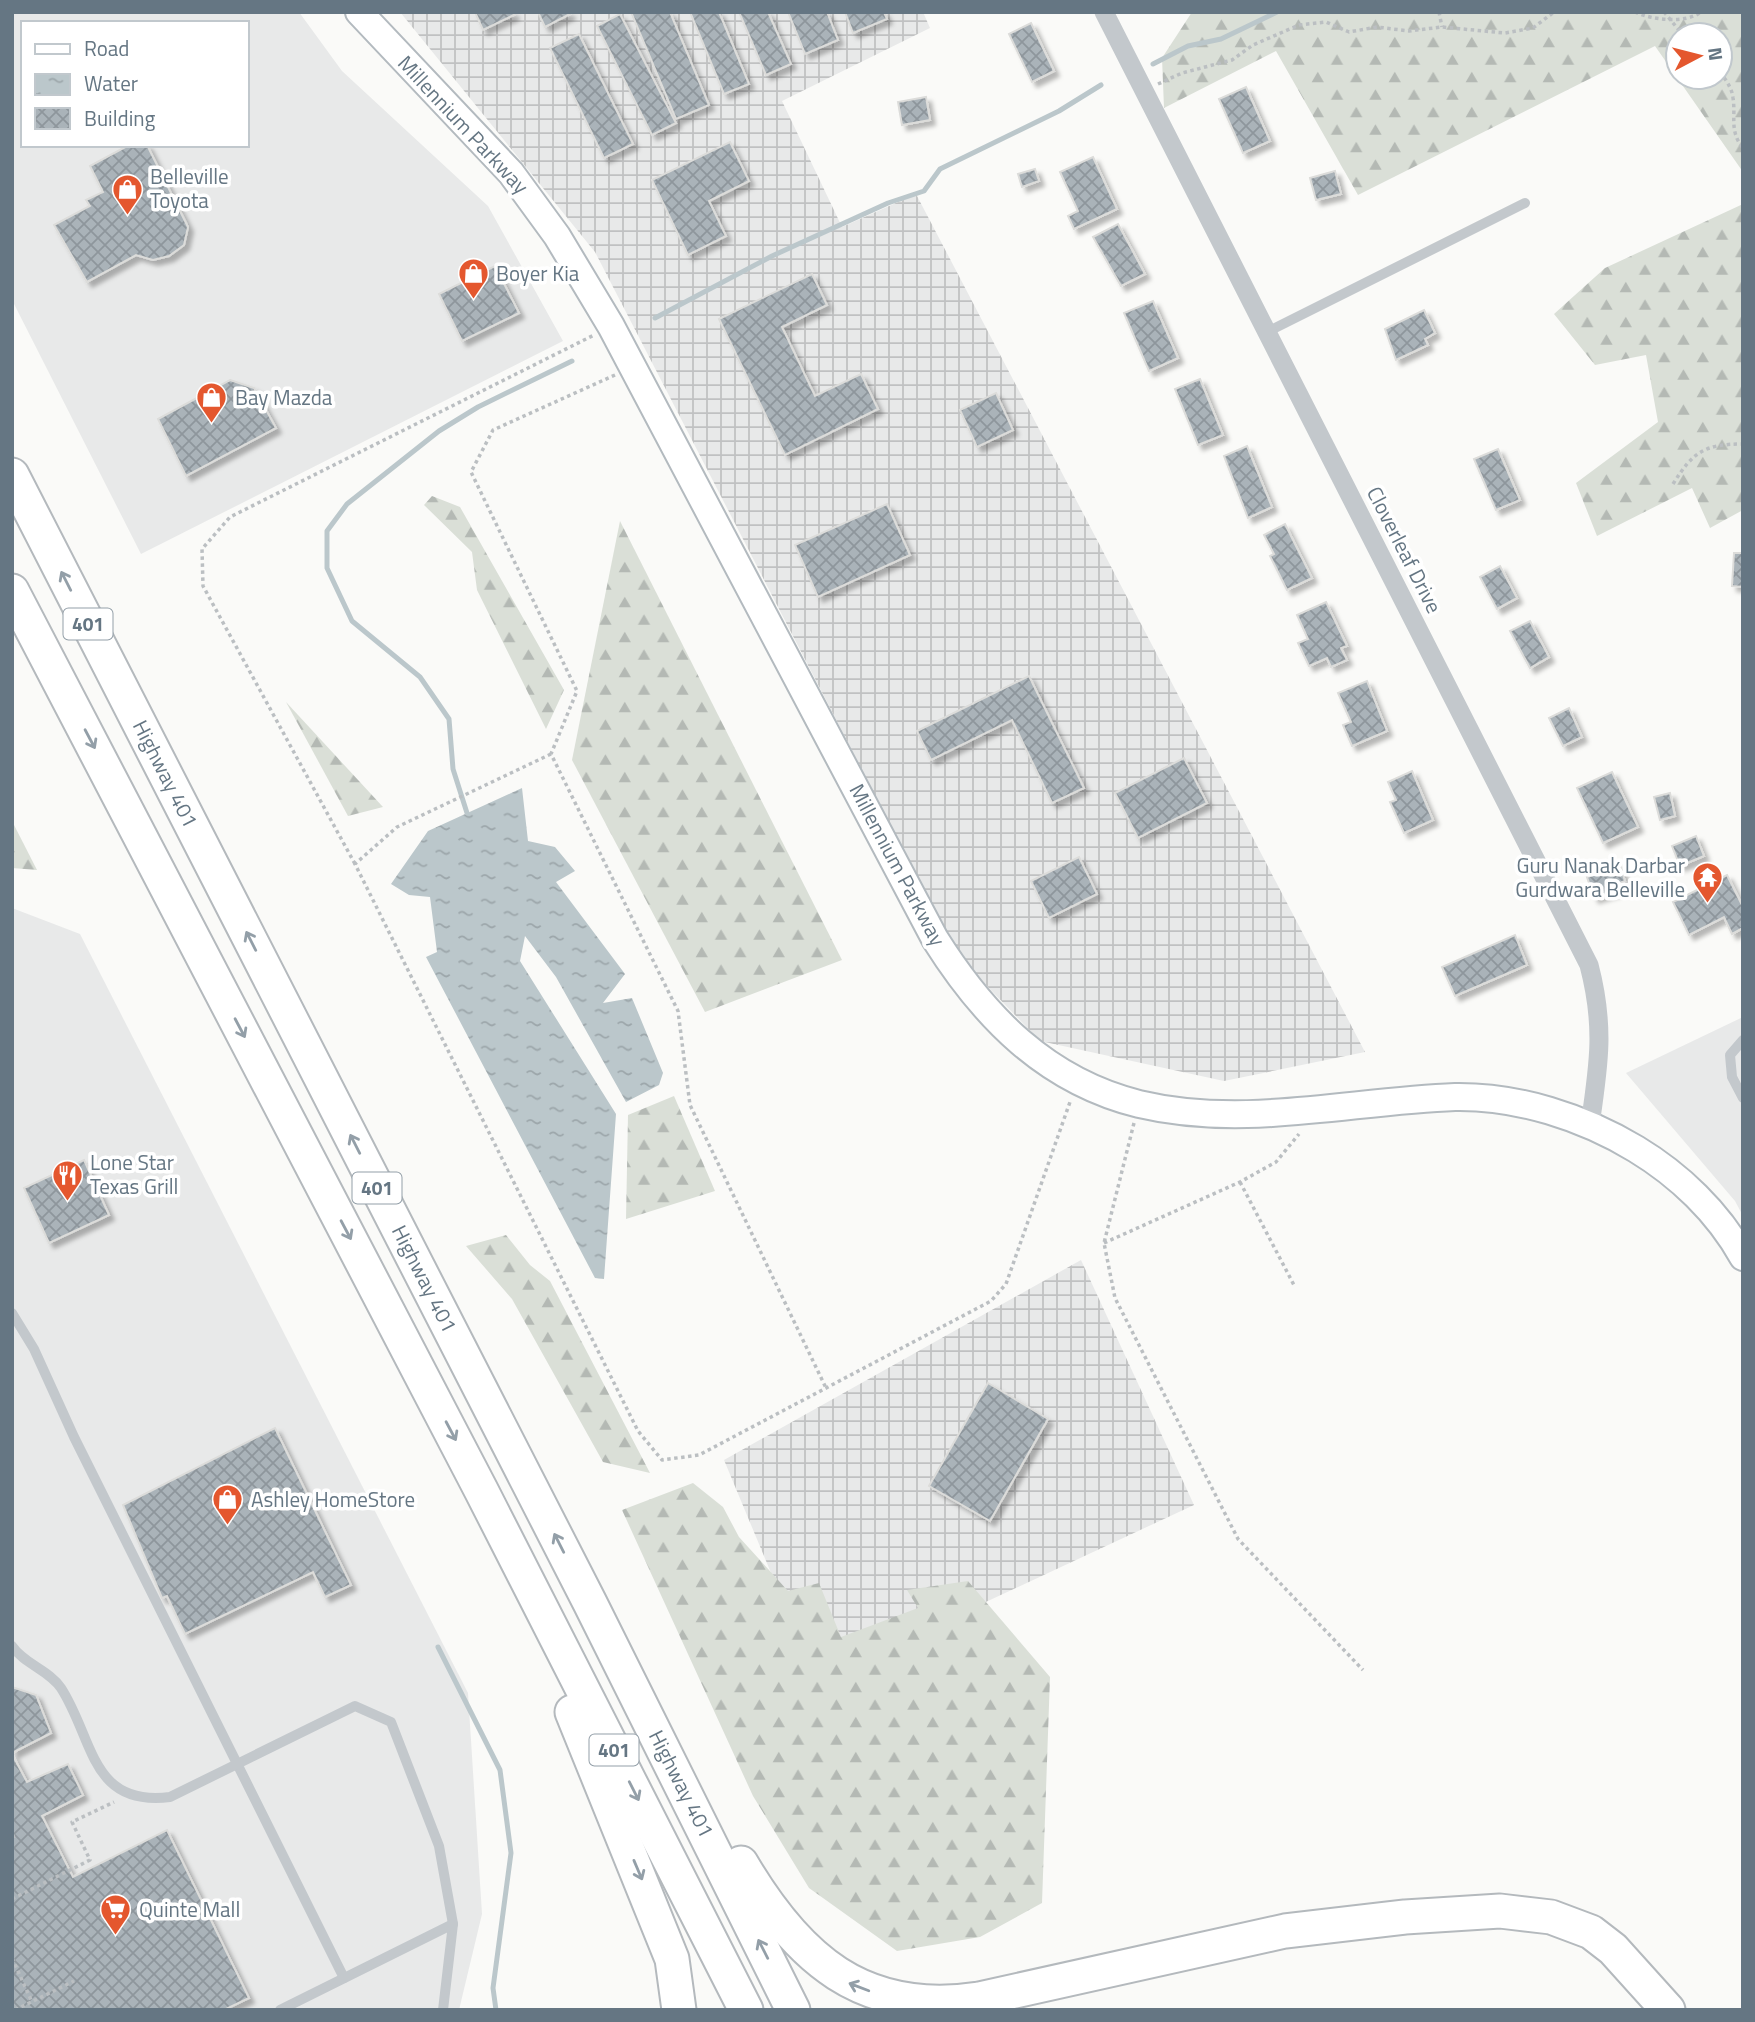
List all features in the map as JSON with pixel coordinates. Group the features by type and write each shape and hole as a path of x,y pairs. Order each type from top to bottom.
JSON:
{"highway":[{"name":"Highway 401","path":"12,475 590,1603 793,2010"},
{"name":"401","path":"12,591 481,1490 746,2010"},
{"path":"481,1490 659,1923 672,1959 679,2010"},
{"path":"590,1603 751,1879 789,1933 831,1972 879,1994 912,2002 943,2003 979,1999 1118,1971 1205,1948 1285,1931 1405,1917 1500,1912 1551,1917 1577,1925 1613,1949 1668,2010"},
{"path":"1007,2010 1118,1971"},
{"path":"1634,1973 1642,2010"}],"street":[{"name":"Millennium Parkway","path":"359,12 414,73 479,137 519,184 572,259 633,367 916,905 954,969 985,1011 1011,1034 1078,1080 1139,1104 1230,1114 1318,1110 1456,1097 1516,1103 1590,1125 1644,1154 1677,1179 1724,1228 1743,1256"},
{"name":"Cloverleaf Drive","path":"1104,12 1589,965 1601,1028 1599,1068 1590,1125"}],"lane":[{"path":"1267,332 1525,202"},
{"path":"1743,1040 1730,1055 1732,1077 1743,1098"},
{"path":"12,1312 34,1349 69,1428 344,1978"},
{"path":"12,1646 60,1686 98,1768 110,1784 129,1795 147,1800 170,1797 355,1706 391,1722 439,1846 453,1924 443,2010"},
{"path":"279,2010 453,1924"}],"path":[{"path":"1439,12 1442,27"},
{"path":"1144,90 1182,73 1232,60 1253,45 1299,25 1326,22 1349,32 1377,27 1409,31 1442,27 1505,33 1533,28 1555,12"},
{"path":"1635,12 1672,20 1696,16 1701,12"},
{"path":"1664,12 1672,20"},
{"path":"1730,91 1734,99 1731,120 1737,140 1743,148"},
{"path":"611,326 230,517 202,549 203,586 355,864 638,1431 662,1460 699,1455 991,1301 1006,1284 1078,1080"},
{"path":"355,864 397,827 551,754 577,691 471,472 493,430 633,367"},
{"path":"1673,484 1689,459 1715,444 1743,444"},
{"path":"551,754 678,1011 690,1105 826,1388"},
{"path":"1139,1104 1104,1243 1115,1298 1238,1539 1363,1670"},
{"path":"1104,1243 1240,1182 1276,1162 1318,1110"},
{"path":"1240,1182 1295,1287"},
{"path":"12,1899 90,1860 72,1822 129,1795"},
{"path":"12,1958 32,2001"},
{"path":"15,2010 74,1981"}],"shaded area":[{"path":"12,12 299,12 342,71 488,206 563,341 141,554 12,300"},
{"path":"400,12 923,12 930,28 782,101 842,227 916,194 1365,1052 1224,1081 1040,1041 958,956 595,252"},
{"name":"Quinte Mall","path":"12,908 80,934 468,1693 482,1914 459,2010 12,2010"},
{"path":"1743,1017 1743,1216 1735,1201 1626,1073"},
{"path":"1081,1260 1194,1505 816,1681 724,1460"}],"green space":[{"path":"1192,12 1743,12 1743,172 1686,91 1734,91 1734,21 1664,21 1664,59 1655,46 1358,195 1276,51 1164,108 1162,58"},
{"path":"1743,204 1743,510 1710,528 1692,488 1597,536 1576,483 1658,422 1646,355 1595,365 1554,314 1605,268"},
{"path":"432,496 460,507 564,690 546,729 477,590 472,552 424,505"},
{"path":"620,521 842,960 705,1012 572,760"},
{"path":"286,702 383,807 348,816"},
{"path":"12,821 37,870 12,868"},
{"path":"674,1096 715,1191 626,1219 628,1115"},
{"path":"506,1235 530,1265 550,1281 650,1473 603,1462 512,1299 466,1246"},
{"path":"693,1483 723,1507 739,1537 788,1591 819,1583 841,1637 918,1608 907,1590 968,1581 1050,1677 1042,1903 980,1937 897,1951 809,1888 753,1796 622,1510"}],"water":[{"path":"522,788 528,841 555,847 575,871 556,882 625,974 603,1003 632,998 663,1073 659,1085 626,1102 556,977 525,936 520,961 616,1114 604,1279 595,1278 426,957 437,952 430,897 409,895 391,884 428,831"}],"building":[{"path":"475,12 513,12 514,15 483,30"},
{"path":"538,12 569,12 570,14 545,27"},
{"path":"631,12 670,12 709,105 676,119"},
{"path":"690,12 719,12 749,84 724,94"},
{"path":"739,12 768,12 791,64 766,75"},
{"path":"788,12 827,12 838,40 805,54"},
{"path":"845,12 884,12 887,19 853,33"},
{"path":"620,14 676,123 652,135 597,26"},
{"path":"1031,23 1054,71 1032,82 1009,34"},
{"path":"579,34 633,144 604,158 550,48"},
{"path":"1246,87 1270,141 1243,153 1219,99"},
{"path":"926,97 930,120 902,125 898,102"},
{"path":"730,142 749,181 709,201 726,236 688,255 652,180"},
{"name":"Belleville Toyota","path":"125,147 148,147 188,227 184,245 169,256 153,260 136,255 87,282 54,225 90,206 86,200 103,192 90,166"},
{"path":"1093,157 1117,209 1074,229 1068,216 1078,211 1060,172"},
{"path":"1035,169 1039,181 1022,187 1018,174"},
{"path":"1335,171 1341,194 1316,200 1310,178"},
{"path":"1118,224 1145,274 1121,286 1093,237"},
{"path":"495,266 519,313 462,341 439,294"},
{"path":"812,274 827,305 782,327 815,396 861,374 878,409 785,455 719,319"},
{"path":"1153,301 1178,358 1149,371 1124,313"},
{"path":"1424,310 1435,333 1425,339 1428,345 1396,360 1385,329"},
{"path":"1200,379 1223,435 1198,445 1175,389"},
{"path":"230,380 254,388 276,428 186,476 158,419"},
{"path":"996,393 1013,430 977,447 960,410"},
{"path":"1247,446 1272,507 1248,518 1224,456"},
{"path":"1498,449 1520,500 1496,510 1474,459"},
{"path":"887,504 910,555 818,597 795,545"},
{"path":"1285,524 1312,578 1287,590 1270,556 1274,554 1264,535"},
{"path":"1734,553 1743,553 1743,587 1732,586"},
{"path":"1500,566 1517,598 1497,609 1480,577"},
{"path":"1326,602 1347,646 1341,648 1347,660 1331,667 1327,658 1309,666 1298,643 1308,639 1297,615"},
{"path":"1530,621 1549,657 1530,668 1510,631"},
{"path":"1029,676 1084,788 1052,803 1012,720 931,760 917,731"},
{"path":"1367,681 1387,731 1352,746 1343,725 1351,722 1338,693"},
{"path":"1569,708 1582,737 1563,746 1549,718"},
{"path":"1184,758 1207,803 1138,838 1115,793"},
{"path":"1412,771 1433,820 1404,833 1390,802 1396,800 1388,782"},
{"path":"1612,772 1638,827 1603,843 1577,788"},
{"path":"1670,793 1675,816 1660,820 1654,797"},
{"path":"1696,836 1704,856 1680,866 1672,846"},
{"path":"1079,857 1097,894 1049,918 1031,881"},
{"path":"1620,865 1625,881 1614,885 1616,891 1594,898 1587,877"},
{"name":"Guru Nanak Darbar Gurdwara Belleville","path":"1727,875 1743,907 1743,928 1732,934 1724,917 1689,935 1673,902"},
{"path":"1515,935 1527,965 1455,996 1442,967"},
{"name":"Lone Star Texas Grill","path":"84,1160 109,1215 49,1243 24,1188"},
{"path":"988,1383 1048,1419 990,1521 929,1486"},
{"name":"Ashley HomeStore","path":"275,1428 351,1585 325,1597 313,1572 185,1634 167,1596 162,1598 123,1505"},
{"path":"12,1687 36,1695 51,1733 12,1753"},
{"name":"Quinte Mall","path":"12,1754 27,1782 68,1764 83,1795 42,1816 73,1877 167,1830 249,1998 224,2010 12,2010"}],"waterway":[{"path":"1153,64 1188,46 1221,39 1277,12"},
{"path":"655,318 772,256 888,203 924,191 940,169 1059,111 1101,85"},
{"path":"467,813 453,769 449,719 420,677 352,621 327,568 327,531 347,504 439,431 478,407 572,361"},
{"path":"438,1647 500,1770 511,1853 493,1988 496,2010"}],"place":[{"name":"Belleville Toyota","path":"127,216"},
{"name":"Boyer Kia","path":"473,301"},
{"name":"Bay Mazda","path":"212,425"},
{"name":"Guru Nanak Darbar Gurdwara Belleville","path":"1708,905"},
{"name":"Lone Star Texas Grill","path":"67,1202"},
{"name":"Ashley HomeStore","path":"228,1527"},
{"name":"Quinte Mall","path":"116,1937"}]}
